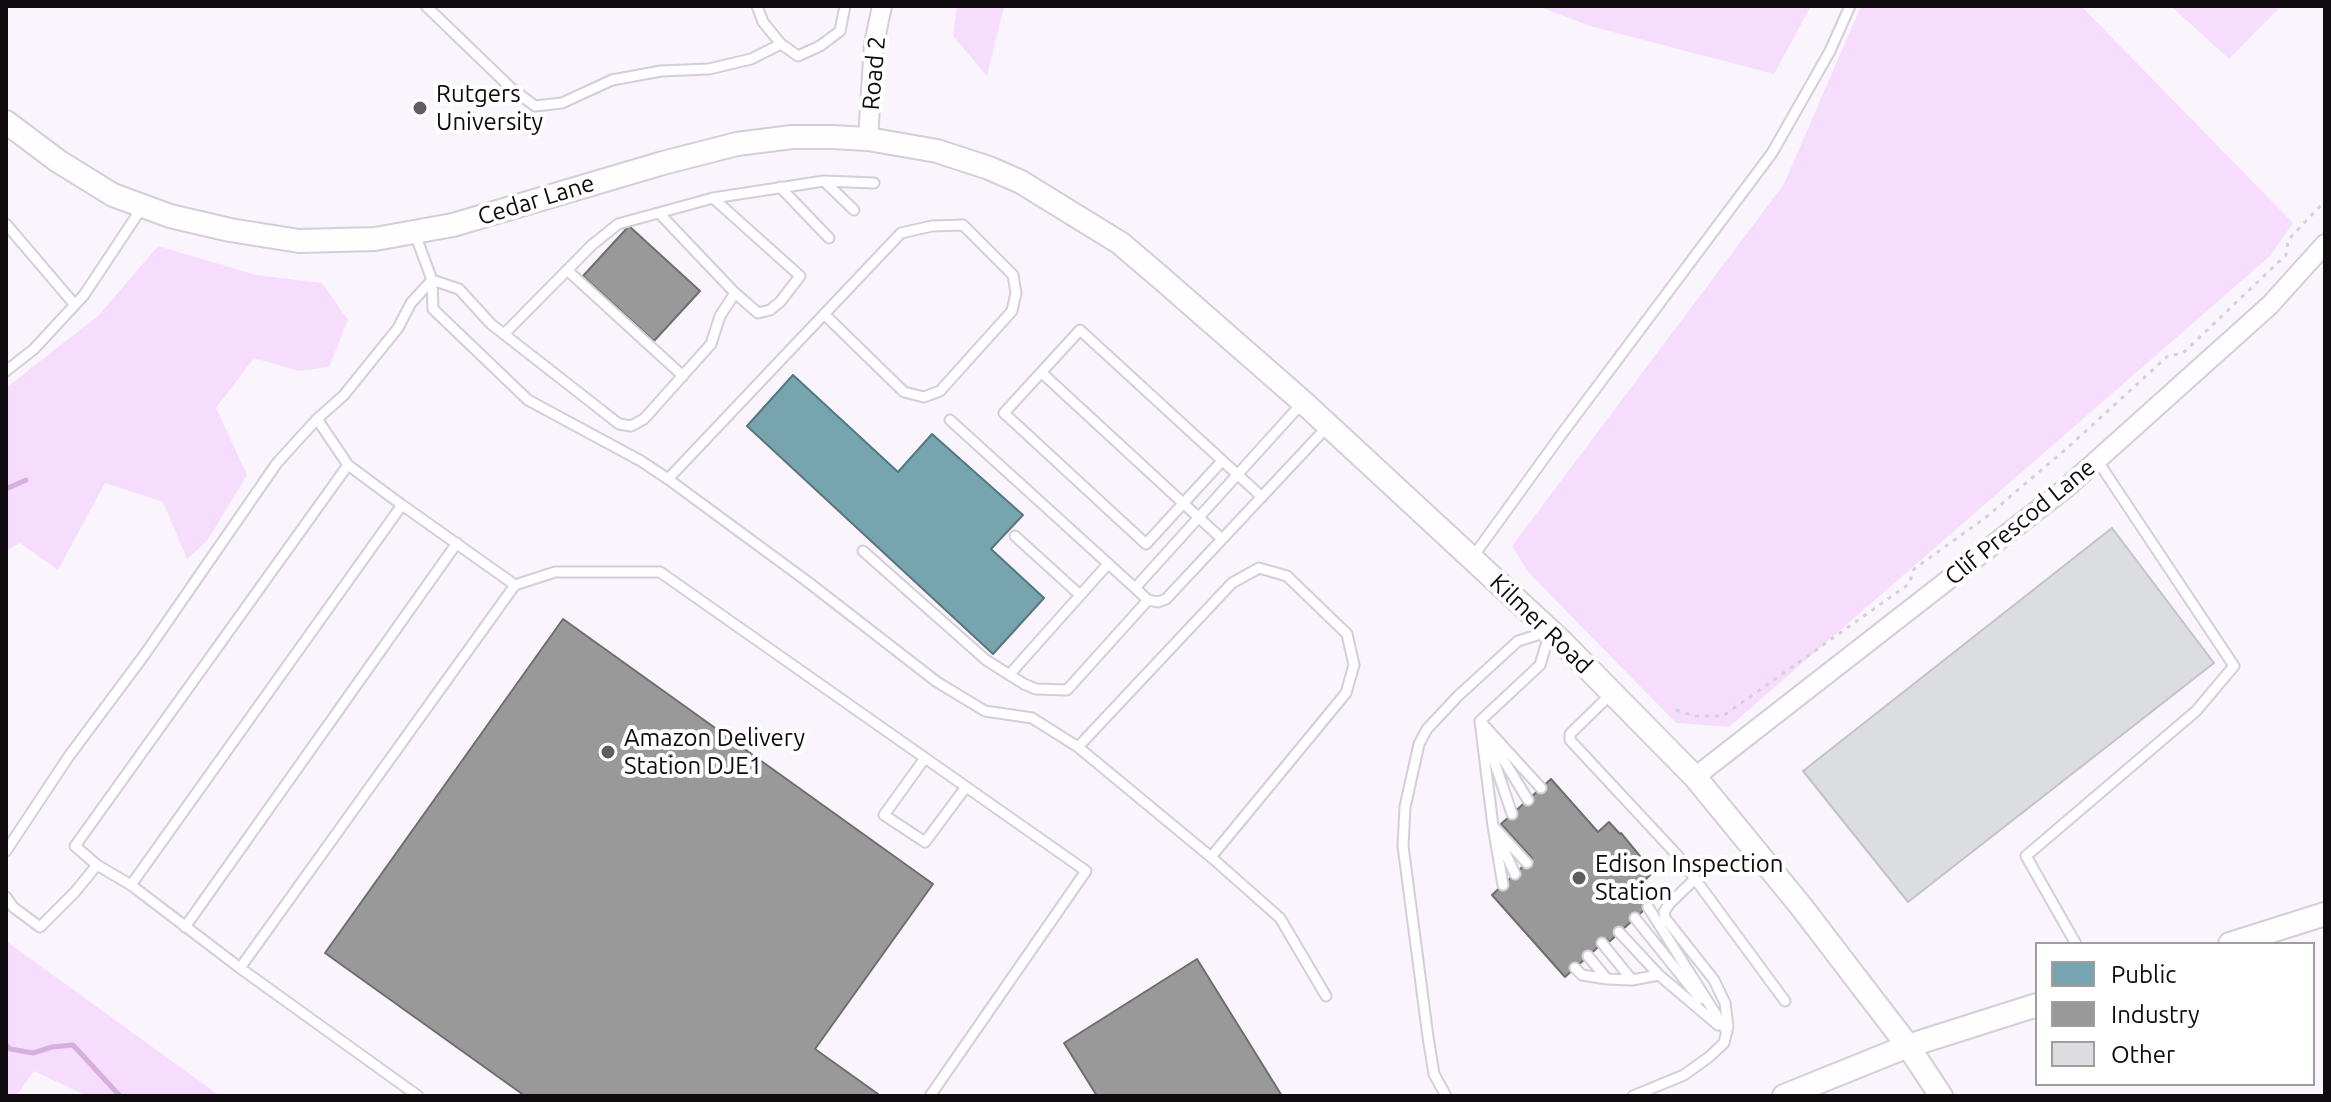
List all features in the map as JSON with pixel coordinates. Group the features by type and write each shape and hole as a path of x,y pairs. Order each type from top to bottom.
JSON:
{"street":[{"name":"Road 2","path":"868,139 874,44 882,6"},
{"name":"Cedar Lane","path":"6,122 58,161 113,195 170,216 299,241 375,239 453,225 663,163 737,144 792,137 868,139 937,151 1021,182 1075,214"},
{"name":"Kilmer Road","path":"1075,214 1120,243 1303,402 1550,631 1695,777 1800,905 1908,1046 1941,1096"},
{"name":"Clif Prescod Lane","path":"1695,777 2097,460 2270,305 2325,244"},
{"path":"2236,942 2325,914"},
{"path":"1784,1096 1908,1046 2035,1006"}],"lane":[{"path":"426,6 511,88 535,106 562,103 612,80 661,71 709,69 751,59 781,44"},
{"path":"757,6 763,22 781,44 798,56 820,46 840,31 845,6"},
{"path":"1472,558 1772,153 1830,51 1850,6"},
{"path":"824,181 854,210"},
{"path":"504,334 592,245 618,224 713,198 780,187 824,181 874,183"},
{"path":"780,187 829,238"},
{"path":"659,213 735,293 758,313 770,310 800,276 713,198"},
{"path":"6,371 34,349 84,295 143,206"},
{"path":"6,224 75,305"},
{"path":"668,479 824,314 901,233 932,226 963,225 1013,275 1016,293 1012,311 940,391 924,397 904,392 824,314"},
{"path":"414,232 432,280 433,309 528,400 641,461 668,479 937,682 985,711 1032,718 1078,747 1280,918 1326,996"},
{"path":"567,270 683,376"},
{"path":"432,280 459,289 491,324 619,424 631,426 644,419 711,344 720,316 735,293"},
{"path":"6,851 69,756 145,654 277,463 344,395 398,328 411,303 432,280"},
{"path":"1222,461 1146,544 1004,413 1080,330 1262,497"},
{"path":"1042,373 1222,539"},
{"path":"1135,588 1303,402"},
{"path":"317,419 348,465 515,585"},
{"path":"950,420 1148,600 1158,602 1166,599 1328,426"},
{"path":"2075,942 2026,856 2196,711 2234,666 2097,460"},
{"path":"348,465 75,846 418,1096"},
{"path":"131,885 402,505"},
{"path":"1015,536 1080,595"},
{"path":"185,927 457,543"},
{"path":"863,551 986,660 1036,689 1067,690 1148,600"},
{"path":"1009,675 1108,564"},
{"path":"1078,747 1232,583 1259,568 1287,576 1347,634 1354,665 1346,693 1211,857"},
{"path":"240,968 515,585 555,572 660,572 1086,871 930,1096"},
{"path":"1480,721 1540,665 1550,631"},
{"path":"1446,1096 1434,1074 1403,846 1405,807 1419,744 1442,711 1518,641 1550,631"},
{"path":"1612,693 1570,734 1570,740 1678,856 1785,1001"},
{"path":"1480,721 1541,788"},
{"path":"1480,721 1528,800"},
{"path":"1480,721 1512,814"},
{"path":"1480,721 1503,885"},
{"path":"925,758 884,815 925,842 966,787"},
{"path":"1493,826 1527,863"},
{"path":"1493,826 1515,874"},
{"path":"6,897 13,907 40,927 97,865"},
{"path":"1633,1096 1684,1075 1724,1043 1728,1026 1725,1003 1714,980 1665,918 1664,912 1670,903 1695,879"},
{"path":"1648,907 1727,1032"},
{"path":"1635,918 1727,1032"},
{"path":"1619,932 1659,975 1727,1032"},
{"path":"1602,943 1632,980"},
{"path":"1588,956 1607,979"},
{"path":"1575,968 1582,975 1607,979 1632,980 1659,975"}],"path":[{"path":"1676,710 1695,716 1723,716 1909,584 1914,569 1985,518 2169,355 2182,354 2286,255 2288,240 2325,201"}],"shaded area":[{"path":"957,6 1004,6 987,76 953,36"},
{"path":"1537,6 1811,6 1774,74 1590,26"},
{"path":"1861,6 2081,6 2293,223 2270,256 1729,727 1676,723 1529,573 1512,546 1784,184"},
{"path":"2173,6 2281,6 2229,59"},
{"path":"158,246 256,275 322,283 348,320 329,367 299,371 254,358 216,408 247,475 207,541 187,559 163,502 105,483 58,570 20,543 6,551 6,388 99,315"},
{"path":"6,941 220,1096 87,1096 34,1071 16,1096 6,1096"}],"building: Public":[{"path":"793,375 898,472 932,434 1023,515 991,549 1044,598 993,654 747,426"}],"building: Industry":[{"path":"629,226 700,291 654,341 583,276"},
{"name":"Amazon Delivery Station DJE1","path":"563,619 933,884 815,1049 877,1096 525,1096 325,953"},
{"name":"Edison Inspection Station","path":"1551,779 1598,832 1609,822 1621,833 1653,872 1643,882 1657,898 1565,977 1492,895 1532,858 1501,824"},
{"path":"1197,959 1282,1096 1097,1096 1064,1043"}],"building: Other":[{"path":"2112,528 2214,663 1908,902 1803,771"}],"waterway":[{"path":"6,489 26,480"},
{"path":"6,1045 10,1049 33,1053 73,1045 120,1096"}],"place":[{"name":"Rutgers University","path":"420,108"},
{"name":"Amazon Delivery Station DJE1","path":"608,752"},
{"name":"Edison Inspection Station","path":"1579,878"}]}
